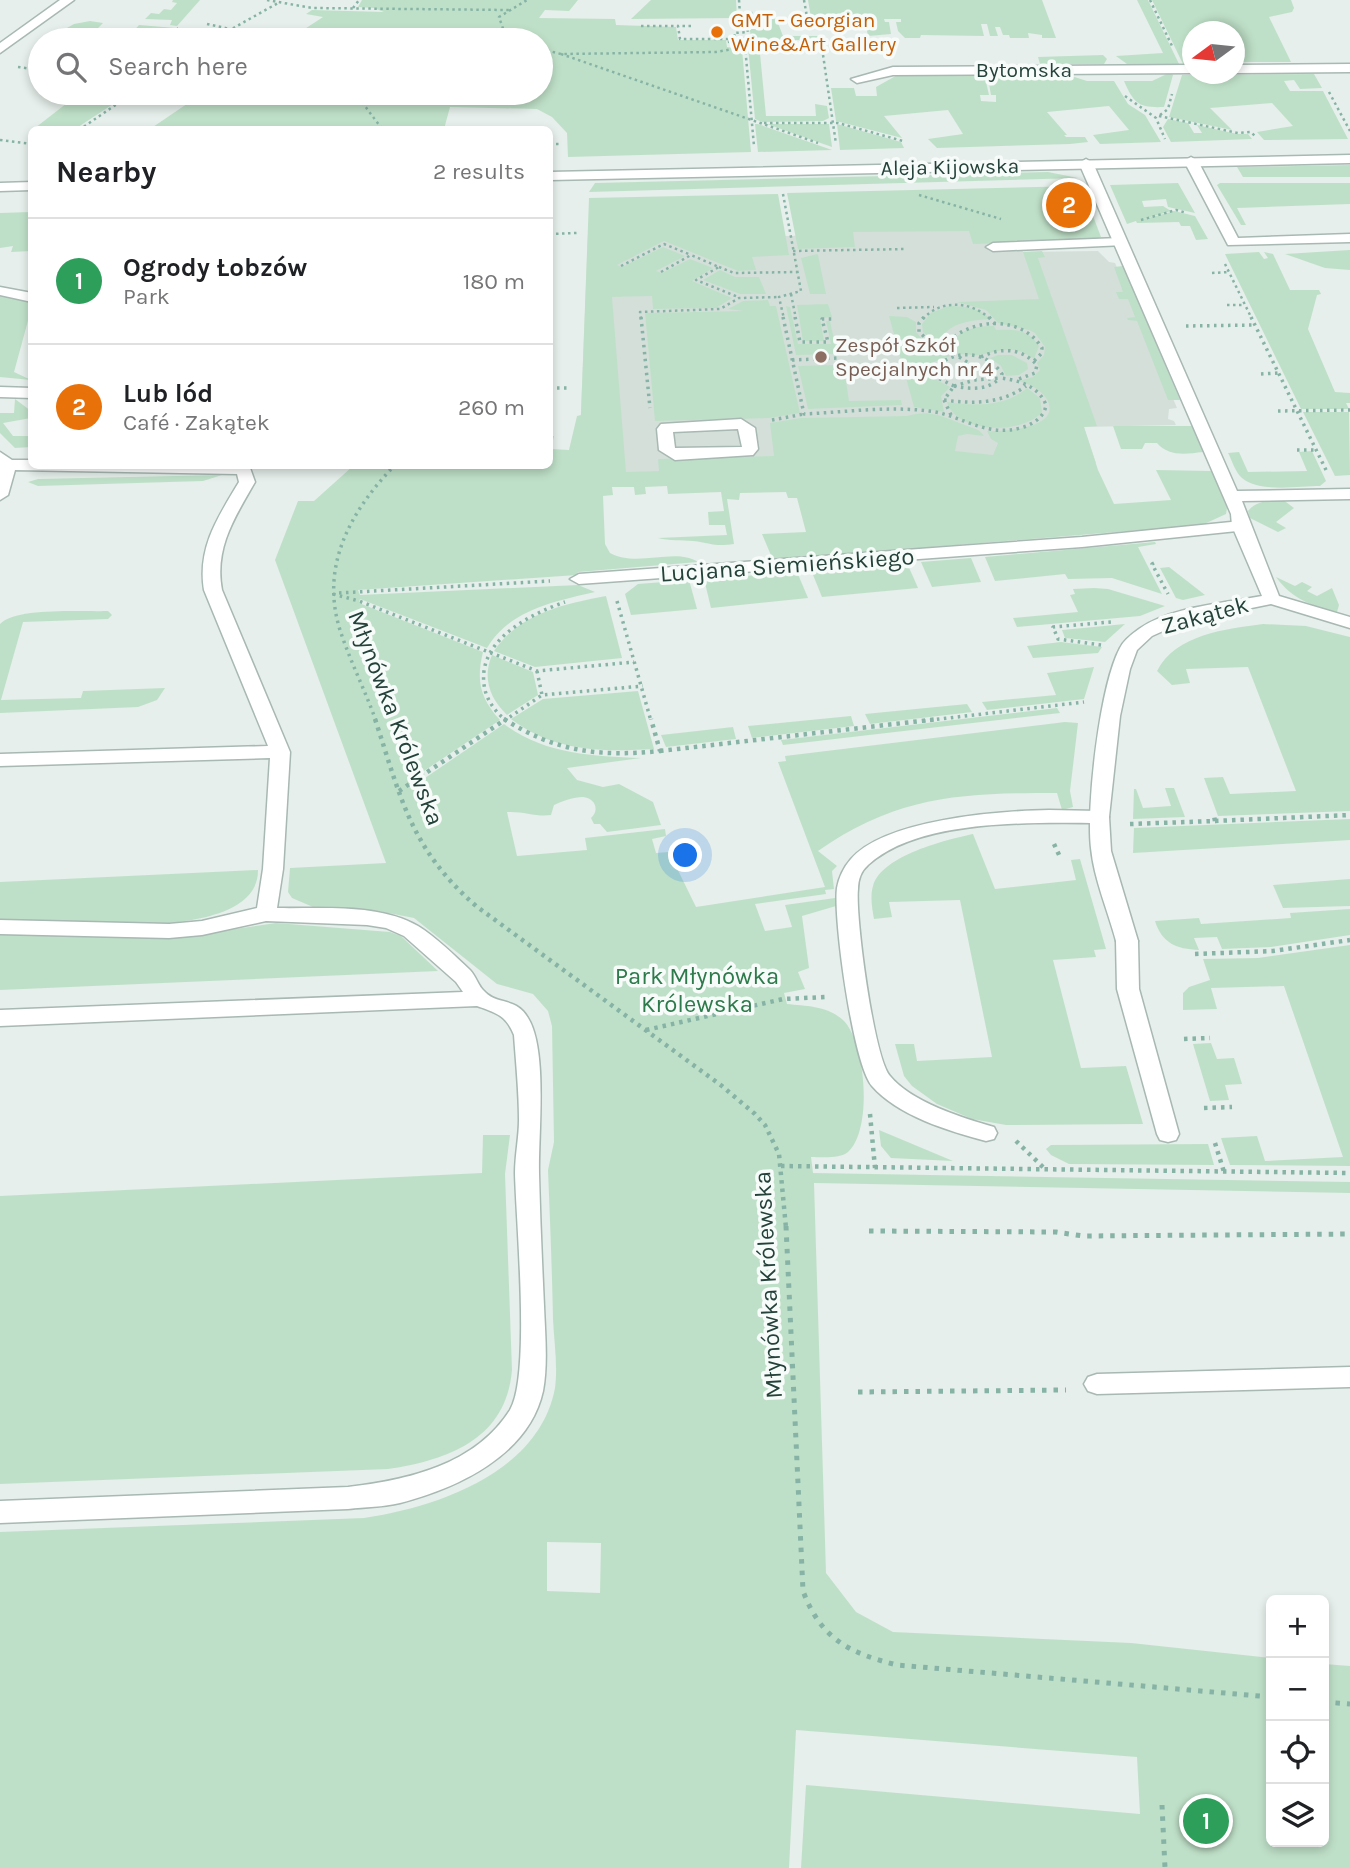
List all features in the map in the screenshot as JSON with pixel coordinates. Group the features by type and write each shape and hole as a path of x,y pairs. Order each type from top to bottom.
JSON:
{"street":[{"path":"29,28 68,0"},
{"path":"0,49 28,29"},
{"path":"1245,69 1350,68"},
{"name":"Bytomska","path":"857,79 893,71 1182,69"},
{"name":"Aleja Kijowska","path":"553,176 1350,159"},
{"path":"1191,161 1233,242 1350,239"},
{"name":"Zakątek","path":"1086,163 1231,496 1272,599 1178,618 1153,628 1133,643 1121,669 1111,716 1099,817 1101,851 1128,941 1128,989 1168,1134"},
{"path":"0,187 28,187"},
{"path":"993,247 1120,242"},
{"path":"0,291 28,297"},
{"path":"0,392 28,393"},
{"path":"686,440 669,453 666,428 686,440 745,453 750,449 749,439 717,435 686,440"},
{"path":"0,495 3,463 28,463"},
{"path":"238,469 244,471 247,482 221,527 211,556 211,584 280,752 273,869 266,914"},
{"path":"1231,496 1350,494"},
{"name":"Lucjana Siemieńskiego","path":"579,579 1082,542 1241,526"},
{"path":"1272,599 1350,622"},
{"path":"0,760 280,752"},
{"path":"986,1133 969,1129 927,1111 880,1081 873,1066 860,996 847,888 858,863 870,854 900,839 955,821 984,818 1099,817"},
{"path":"0,927 166,931 195,929 244,916 266,914 367,918 411,931 464,977 478,999"},
{"path":"0,1017 478,999 509,1009 519,1020 525,1035 530,1120 527,1170 533,1365 527,1401 505,1435 493,1447 461,1469 421,1486 379,1496 0,1512"},
{"path":"1097,1384 1350,1377"}],"path":[{"path":"267,0 312,8 509,10"},
{"path":"353,8 359,0"},
{"path":"502,28 498,20 527,0"},
{"path":"678,26 680,39 729,39 734,38 734,33 748,32 738,0"},
{"path":"804,0 807,17"},
{"path":"1150,0 1176,55"},
{"path":"234,28 281,1"},
{"path":"740,13 754,13"},
{"path":"207,24 222,28"},
{"path":"641,26 691,26"},
{"path":"729,39 729,42 821,41 836,150"},
{"path":"561,54 716,52 745,47 751,42"},
{"path":"745,47 755,154"},
{"path":"553,52 824,145"},
{"path":"7,65 28,68"},
{"path":"1325,84 1350,131"},
{"path":"85,126 116,105"},
{"path":"362,105 380,126"},
{"path":"1167,144 1157,117 1251,132 1260,142"},
{"path":"759,123 833,122 905,142"},
{"path":"0,139 28,143"},
{"path":"553,144 561,144"},
{"path":"719,267 696,280 739,298 779,297 801,291 782,190"},
{"path":"911,192 966,211 1004,219"},
{"path":"1137,221 1176,210 1188,213"},
{"path":"553,234 577,233"},
{"path":"621,266 664,244 734,273 797,272"},
{"path":"793,251 907,249"},
{"path":"1220,254 1331,478"},
{"path":"661,272 691,255"},
{"path":"1212,272 1229,272"},
{"path":"791,293 800,342 828,342 822,320 832,319"},
{"path":"779,297 804,414 914,410 951,415 975,427 1007,430 1030,425 1041,418 1046,410 1046,402 1027,386 1012,381 971,380 954,387 944,400 951,415"},
{"path":"650,416 640,312 720,309 739,298"},
{"path":"897,308 951,304 978,309 987,313 996,324"},
{"path":"1227,305 1244,305"},
{"path":"938,307 925,315 918,329 925,339 973,366"},
{"path":"954,355 950,342 958,332 971,327 996,324 1025,331 1038,339 1041,354 1034,361"},
{"path":"1176,326 1254,325"},
{"path":"981,357 993,352 1007,351 1023,354 1034,361 1037,365 1035,373 1012,381"},
{"path":"954,355 981,357 998,366 1002,374 991,386 954,387 941,382 934,370 941,361 954,355"},
{"path":"792,360 837,358"},
{"path":"1261,374 1278,373"},
{"path":"944,400 972,403 995,401 1027,386"},
{"path":"553,388 570,388"},
{"path":"1279,411 1350,410"},
{"path":"1297,450 1316,450"},
{"name":"Młynówka Królewska","path":"391,469 370,491 351,521 336,562 333,594 341,637 371,706 388,766 428,855 462,894 722,1086 755,1114 773,1141 781,1166 786,1213 803,1591 808,1607 825,1633 858,1655 897,1665 1266,1697"},
{"path":"1165,562 1152,564 1169,596"},
{"path":"333,594 579,579"},
{"path":"614,592 660,751"},
{"path":"333,594 359,601 537,671 634,662"},
{"path":"570,601 543,608 501,636 489,651 483,676 484,690 497,712 506,720 528,735 574,750 623,754 660,751 1091,701"},
{"path":"1109,646 1058,639 1054,627 1123,621"},
{"path":"537,671 542,695"},
{"path":"400,792 542,695 643,687"},
{"path":"1128,824 1350,815"},
{"path":"1195,954 1260,953 1350,940"},
{"path":"645,1030 783,999 860,996"},
{"path":"1184,1039 1210,1038"},
{"path":"875,1168 869,1101 880,1081"},
{"path":"1204,1108 1232,1107"},
{"path":"1010,1136 1047,1170"},
{"path":"1215,1143 1224,1172"},
{"path":"781,1166 1350,1173"},
{"path":"869,1231 1056,1232 1083,1236 1350,1234"},
{"path":"858,1392 1087,1390 1097,1384"},
{"path":"1329,1702 1350,1704"},
{"path":"1162,1805 1166,1868"}],"shaded area":[{"name":"Zespół Szkół Specjalnych nr 4","path":"1014,225 1023,252 1098,251 1109,262 1115,263 1177,408 1169,409 1168,419 1176,425 1084,427 1096,463 578,486 588,235 791,236 804,235 804,230"}],"green space":[{"path":"200,0 177,26 170,25 172,20 145,19 151,13 159,14 164,9 171,10 177,3 172,2"},
{"path":"362,0 578,0 569,11 545,10 539,18 615,19 616,25 676,27 678,40 726,40 727,47 742,49 751,152 568,157 567,133 552,117 537,109 450,107 445,126 154,126 185,105 553,105 553,28 306,28 323,17 306,14 312,10 384,12 358,7"},
{"path":"651,0 736,0 737,18 631,19"},
{"path":"808,0 1042,0 1056,38 1042,38 1042,35 1028,33 1029,38 1010,38 1009,35 1003,35 1000,27 995,27 998,36 990,36 987,24 981,24 984,36 921,35 920,38 905,38 898,31 896,22 901,22 901,19 884,19 889,22 891,34 868,36 865,21 833,22 833,17 811,18"},
{"path":"1137,0 1148,0 1179,64 1127,64 1116,56 1163,53"},
{"path":"1152,0 1291,0 1294,8 1292,12 1269,17 1291,62 1245,62 1245,21 1182,21 1182,62"},
{"path":"747,18 776,18 783,36 824,36 825,40 741,40 742,37 751,36"},
{"path":"90,21 103,23 98,28 67,28"},
{"path":"139,25 175,28 136,28"},
{"path":"759,43 766,116 816,116 815,104 827,106 829,118 823,121 762,122 755,119 748,47"},
{"path":"1103,55 1107,59 1104,64 1040,64 1038,57"},
{"path":"1059,72 1087,81 1114,81 1128,104 1145,115 1161,142 1100,144 1093,135 1129,130 1109,106 1047,112 1066,137 1085,137 1088,142 937,148 928,139 963,134 948,110 884,116 902,138 836,121 831,88 854,88 856,96 877,96 876,87 901,73 984,73 989,95 980,95 981,101 996,102 996,95 991,95 987,73"},
{"path":"1171,72 1173,75 1164,107 1149,107 1138,103 1124,81 1152,81"},
{"path":"1314,74 1322,88 1300,89 1294,80 1284,81 1290,91 1323,91 1348,139 1264,140 1257,132 1293,126 1272,103 1210,108 1232,130 1169,117 1182,75 1182,84 1245,84 1245,75"},
{"path":"65,105 112,105 80,126 38,126"},
{"path":"1168,119 1188,123 1194,133 1202,133 1197,125 1248,134 1252,139 1171,142 1163,127"},
{"path":"755,124 758,124 832,150 758,152"},
{"path":"767,124 829,124 832,147"},
{"path":"837,124 901,142 904,148 840,150"},
{"path":"1350,165 1350,177 1243,177 1237,167"},
{"path":"1048,172 1078,178 589,192 595,183"},
{"path":"1178,183 1195,213 1168,207 1166,199 1142,201 1144,207 1163,206 1171,211 1137,221 1174,211 1195,216 1208,239 1196,240 1190,226 1181,226 1179,222 1136,221 1127,224 1110,185"},
{"path":"1350,183 1350,204 1237,208 1246,225 1241,225 1217,185"},
{"path":"1079,186 1083,195 1055,196 1063,216 1093,216 1101,237 1092,241 973,244 969,231 853,232 855,247 798,249 787,193"},
{"name":"Park Młynówka Królewska","path":"778,194 789,255 752,257 756,270 738,271 664,241 617,265 622,267 663,247 685,256 656,271 662,273 690,259 713,268 692,281 732,298 716,308 653,309 652,296 612,297 626,472 659,471 658,459 774,456 770,423 801,418 936,414 976,429 984,436 958,436 955,451 993,455 998,443 991,439 987,431 1030,426 1047,416 1050,408 1044,395 1019,381 1033,377 1040,370 1037,363 1044,355 1045,347 1035,333 998,323 986,310 957,302 1039,299 1023,252 1042,251 1045,257 1038,258 1097,426 1084,427 1098,470 1114,504 1171,500 1156,470 1212,471 1227,508 1226,514 1202,525 773,560 762,534 806,532 797,498 788,498 786,492 740,493 739,500 727,499 734,544 722,545 658,538 727,535 725,525 709,525 708,512 724,511 721,492 668,494 667,486 645,487 646,494 635,495 634,487 612,487 613,495 603,496 605,544 610,553 632,559 678,556 698,562 578,572 577,575 358,590 360,595 578,585 595,592 549,604 521,616 496,635 487,648 360,599 359,603 483,652 481,689 500,720 424,771 425,778 504,724 535,742 569,752 641,758 567,768 577,780 603,787 619,784 653,802 661,825 607,832 600,824 594,824 591,818 596,808 591,800 583,797 572,798 554,805 551,815 507,812 517,856 587,850 585,838 665,829 666,836 652,839 656,853 669,852 696,907 825,887 778,762 786,761 785,756 1065,722 1078,723 1070,791 1073,807 1062,810 1057,793 1023,793 961,797 904,808 847,832 818,851 837,866 832,871 834,889 825,890 826,894 755,904 765,931 792,927 785,905 835,898 836,906 802,916 809,968 798,972 805,989 784,993 787,1004 831,1012 843,1020 851,1031 861,1066 863,1106 856,1141 848,1152 836,1157 811,1157 813,1173 1350,1182 1350,1193 814,1183 826,1573 856,1612 893,1632 1131,1643 1266,1657 1266,1847 1329,1847 1329,1664 1350,1666 1350,1868 801,1868 806,1785 1140,1814 1137,1757 796,1730 789,1868 0,1868 0,1532 364,1518 393,1513 422,1505 481,1481 507,1464 529,1443 545,1418 555,1388 556,1371 548,1170 554,1142 552,1026 548,1011 533,994 497,984 414,918 378,911 320,910 292,898 288,892 290,868 386,863 275,560 298,501 314,501 350,469 553,469 553,449 569,450 577,416 581,415 589,198","holes":["547,1542 601,1543 600,1593 547,1591"]},
{"path":"28,212 28,251 11,252 13,246 0,248 0,213"},
{"path":"1350,250 1350,270 1325,268 1285,254"},
{"path":"1259,252 1264,259 1268,258 1264,252 1273,254 1290,290 1319,290 1321,294 1317,295 1308,329 1335,392 1350,393 1350,403 1346,403 1349,409 1301,409 1225,254"},
{"path":"817,254 826,294 810,294 801,258"},
{"path":"1123,266 1180,400 1168,400 1137,321 1127,318 1135,317 1128,299 1119,299 1116,292 1123,292 1114,267"},
{"path":"720,270 735,277 759,277 766,294 740,294 703,280"},
{"path":"0,295 28,302 28,321 14,372 28,380 0,377"},
{"path":"768,300 770,306 776,306 800,413 769,418 655,421 645,313 743,311 728,309 743,301"},
{"path":"828,304 832,317 820,318 824,341 803,341 797,305"},
{"path":"786,306 790,307 798,344 831,344 826,321 830,321 837,354 796,355"},
{"path":"949,306 977,310 990,319 959,324 946,332 940,346 923,332 922,324 931,313"},
{"path":"889,316 907,317 916,322 916,332 924,341 950,356 934,362 931,369 935,379 950,387 941,396 944,412 914,407"},
{"path":"994,326 996,330 1025,333 1035,340 1039,346 1034,359 1013,350 978,355 958,354 953,341 961,333 977,327"},
{"path":"1012,355 1027,363 1028,369 1019,375 1006,376 1001,366 990,358"},
{"path":"833,365 835,375 845,375 849,401 901,400 902,405 808,409 798,366"},
{"path":"1027,388 1040,398 1042,412 1020,425 991,428 976,425 953,413 947,402 989,404 1009,399"},
{"path":"15,399 28,409 28,419 3,423 13,436 28,436 28,447 15,448 0,433 0,413 14,413"},
{"path":"1303,412 1349,412 1350,475 1335,476"},
{"path":"1113,426 1192,426 1203,452 1172,453 1157,443 1145,443 1142,449 1121,449"},
{"path":"1312,451 1326,481 1320,486 1269,487 1250,483 1242,478 1228,453 1239,452 1248,472 1307,471 1299,452"},
{"path":"222,475 203,481 38,486 28,482 38,479"},
{"path":"1282,499 1294,508 1276,522 1286,528 1278,532 1250,518 1248,511 1255,505"},
{"path":"1156,544 1138,547 1162,594 1112,578 1068,579 1065,574 995,581 985,557"},
{"path":"971,558 981,582 932,587 921,562"},
{"path":"907,563 918,588 822,597 811,570"},
{"path":"1169,567 1205,595 1183,600 1176,598 1160,568"},
{"path":"797,572 808,598 711,608 704,579"},
{"path":"1276,577 1295,586 1302,582 1312,587 1307,591 1317,596 1332,588 1339,605 1337,612 1303,600 1289,591"},
{"path":"689,580 697,609 631,615 625,594 638,584"},
{"path":"1073,589 1108,589 1165,606 1140,616 1017,627 1013,618 1078,612 1070,595 1075,594"},
{"path":"606,596 622,658 535,667 494,651 517,628 544,612"},
{"path":"108,611 112,615 108,619 23,622 1,700 81,698 83,691 165,688 157,700 138,707 0,713 0,624 20,615 35,613"},
{"path":"1125,624 1105,642 1065,638 1062,630"},
{"path":"1263,624 1306,626 1350,637 1350,811 1218,816 1204,778 1223,777 1230,794 1296,791 1248,667 1186,669 1190,683 1172,685 1157,671 1165,659 1189,641 1218,631"},
{"path":"1061,642 1102,647 1098,653 1033,658 1027,646"},
{"path":"492,655 533,672 538,695 507,715 489,688 488,672"},
{"path":"1094,667 1084,699 987,710 982,702 1056,695 1047,673"},
{"path":"638,691 654,749 580,748 544,738 511,719 543,699"},
{"path":"967,704 972,712 870,724 865,714"},
{"path":"1057,708 1060,713 783,745 781,740"},
{"path":"851,716 854,726 752,738 748,726"},
{"path":"733,727 736,739 666,747 661,735"},
{"path":"1165,788 1174,788 1185,817 1133,819 1134,789 1143,808 1171,806"},
{"path":"1350,819 1350,840 1133,853 1134,828"},
{"path":"973,834 995,889 1076,880 1071,860 1080,859 1106,949 1094,950 1096,957 1053,960 1081,1068 1126,1066 1143,1124 1006,1125 972,1119 937,1104 912,1086 904,1076 895,1044 914,1044 917,1061 992,1057 960,900 889,902 892,917 874,919 871,898 873,886 879,875 901,858 932,845"},
{"path":"258,870 249,895 225,911 190,920 104,925 0,921 0,882"},
{"path":"1350,879 1350,906 1283,908 1273,885"},
{"path":"1350,909 1350,935 1271,947 1222,949 1217,937 1194,938 1199,950 1183,948 1166,940 1155,921 1199,918 1201,924 1291,918 1290,913"},
{"path":"276,923 390,932 401,936 438,971 0,990 0,934 172,938"},
{"path":"1350,945 1350,1166 1230,1165 1221,1138 1257,1136 1265,1161 1343,1157 1284,986 1211,988 1217,1009 1183,1010 1183,993 1189,987 1210,980 1203,959 1258,958"},
{"path":"1211,1043 1217,1059 1234,1058 1242,1084 1225,1085 1229,1100 1210,1101 1193,1044"},
{"path":"879,1130 953,1161 891,1158 881,1146"},
{"path":"483,1135 510,1135 505,1174 512,1370 507,1394 498,1414 486,1430 470,1442 431,1460 388,1469 0,1484 0,1196 482,1173"},
{"path":"1208,1144 1214,1165 1069,1164 1051,1155 1046,1149 1051,1145"}],"place":[{"name":"GMT - Georgian Wine&Art Gallery","path":"717,32"},
{"name":"Lub lód","path":"1069,205"},
{"name":"Zespół Szkół Specjalnych nr 4","path":"821,357"},
{"name":"Ogrody Łobzów","path":"1206,1821"}]}
